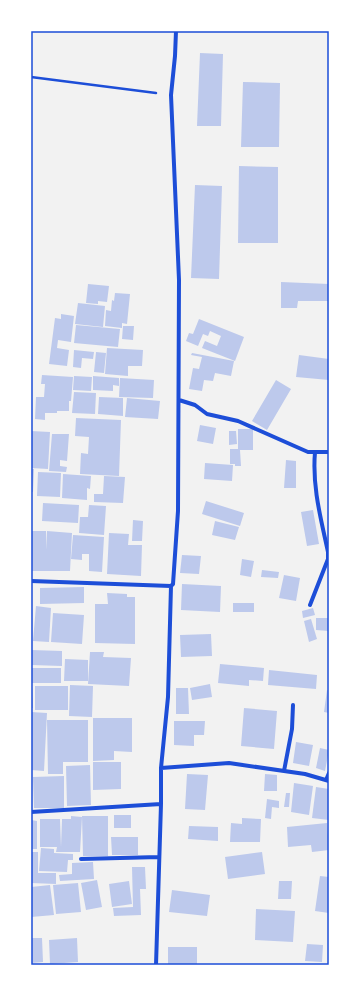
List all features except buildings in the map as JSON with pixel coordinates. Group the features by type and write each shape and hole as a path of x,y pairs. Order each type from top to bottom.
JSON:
{"street":[{"path":"156,965 161,768 168,697 171,586 173,584 178,511 179,280 171,95 176,31"},
{"path":"179,400 195,405 207,414 238,421 308,452 329,452"},
{"path":"310,605 328,559 328,552 315,488 313,470 315,452"},
{"path":"31,581 171,586"},
{"path":"284,771 292,729 293,705"},
{"path":"161,768 229,763 284,771 328,780 329,773"},
{"path":"31,812 161,804"},
{"path":"81,859 159,857"}],"path":[{"path":"31,77 171,95"}]}
